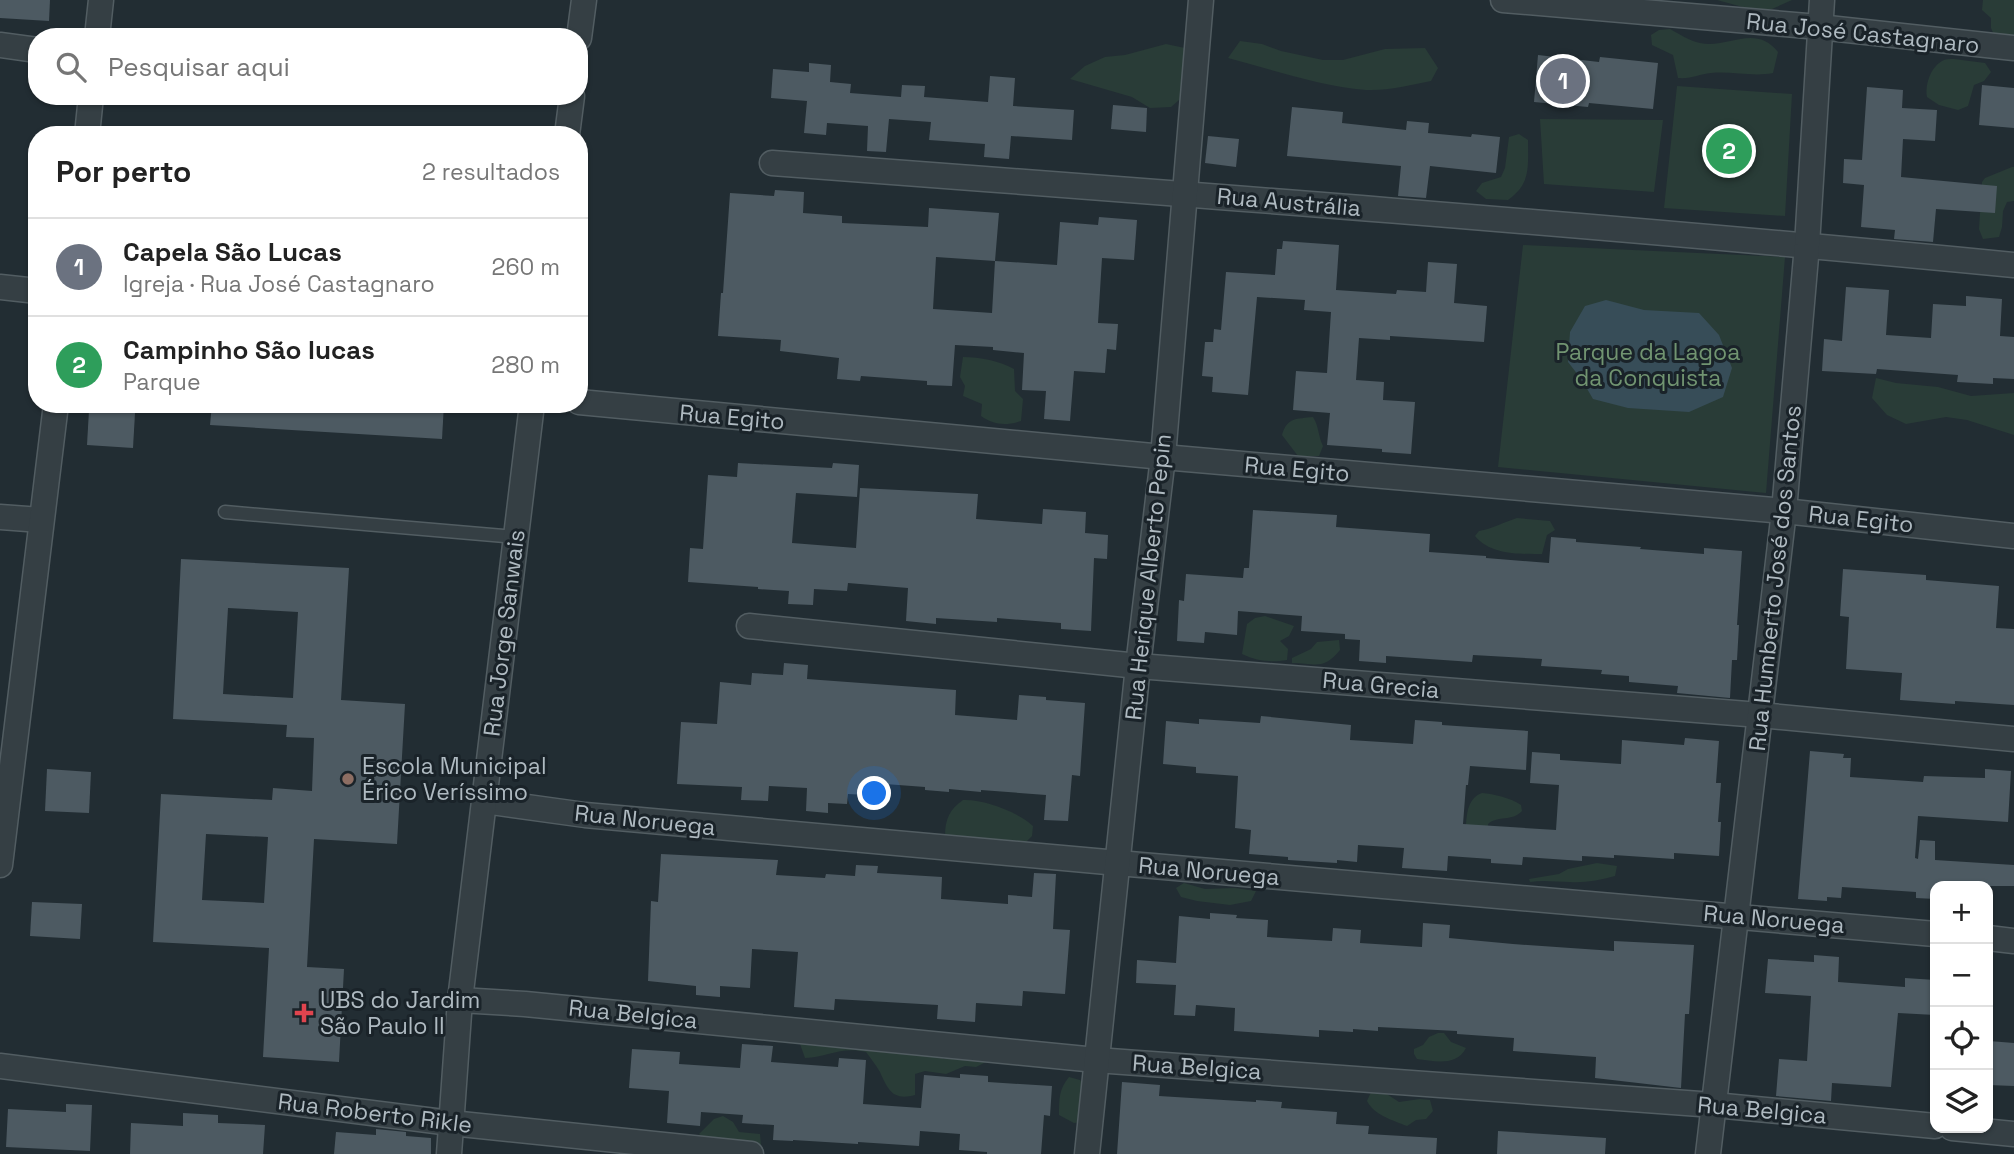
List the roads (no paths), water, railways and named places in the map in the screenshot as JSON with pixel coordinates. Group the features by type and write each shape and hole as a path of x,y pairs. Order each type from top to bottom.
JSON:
{"street":[{"path":"98,28 102,0"},
{"path":"580,28 584,0"},
{"name":"Rua Herique Alberto Pepin","path":"1087,1154 1138,666 1163,457 1202,0"},
{"name":"Rua José Castagnaro","path":"1503,0 1819,27 2014,48"},
{"name":"Rua Humberto José dos Santos","path":"1708,1154 1784,511 1807,245 1822,0"},
{"path":"0,45 28,49"},
{"path":"88,126 90,105"},
{"path":"568,126 571,105"},
{"name":"Rua Austrália","path":"772,163 1184,193 2014,265"},
{"path":"0,287 28,289"},
{"name":"Rua Egito","path":"588,403 1163,457 1784,511 2014,536"},
{"path":"0,865 7,754 55,413"},
{"name":"Rua Jorge Sanwais","path":"449,1154 460,1000 531,413"},
{"path":"0,517 41,520"},
{"name":"Rua Grecia","path":"749,626 1138,666 1760,715 2014,739"},
{"name":"Rua Noruega","path":"484,801 585,815 1930,934"},
{"path":"1993,939 2014,941"},
{"name":"Rua Belgica","path":"460,1000 525,1004 1096,1060 1714,1105 1930,1126"},
{"name":"Rua Roberto Rikle","path":"0,1066 451,1123 751,1154"},
{"path":"1993,1132 2014,1134"}],"lane":[{"path":"225,512 516,537"}],"water":[{"path":"1606,300 1644,310 1699,313 1719,335 1732,368 1723,397 1689,412 1628,408 1593,399 1568,362 1570,332 1585,306"}],"place":[{"name":"Capela São Lucas","path":"1563,81"},
{"name":"Campinho São lucas","path":"1729,151"},
{"name":"Escola Municipal Érico Veríssimo","path":"348,779"},
{"name":"UBS do Jardim São Paulo II","path":"304,1013"}],"park label":[{"name":"Parque da Lagoa da Conquista","path":"1648,365"}]}
